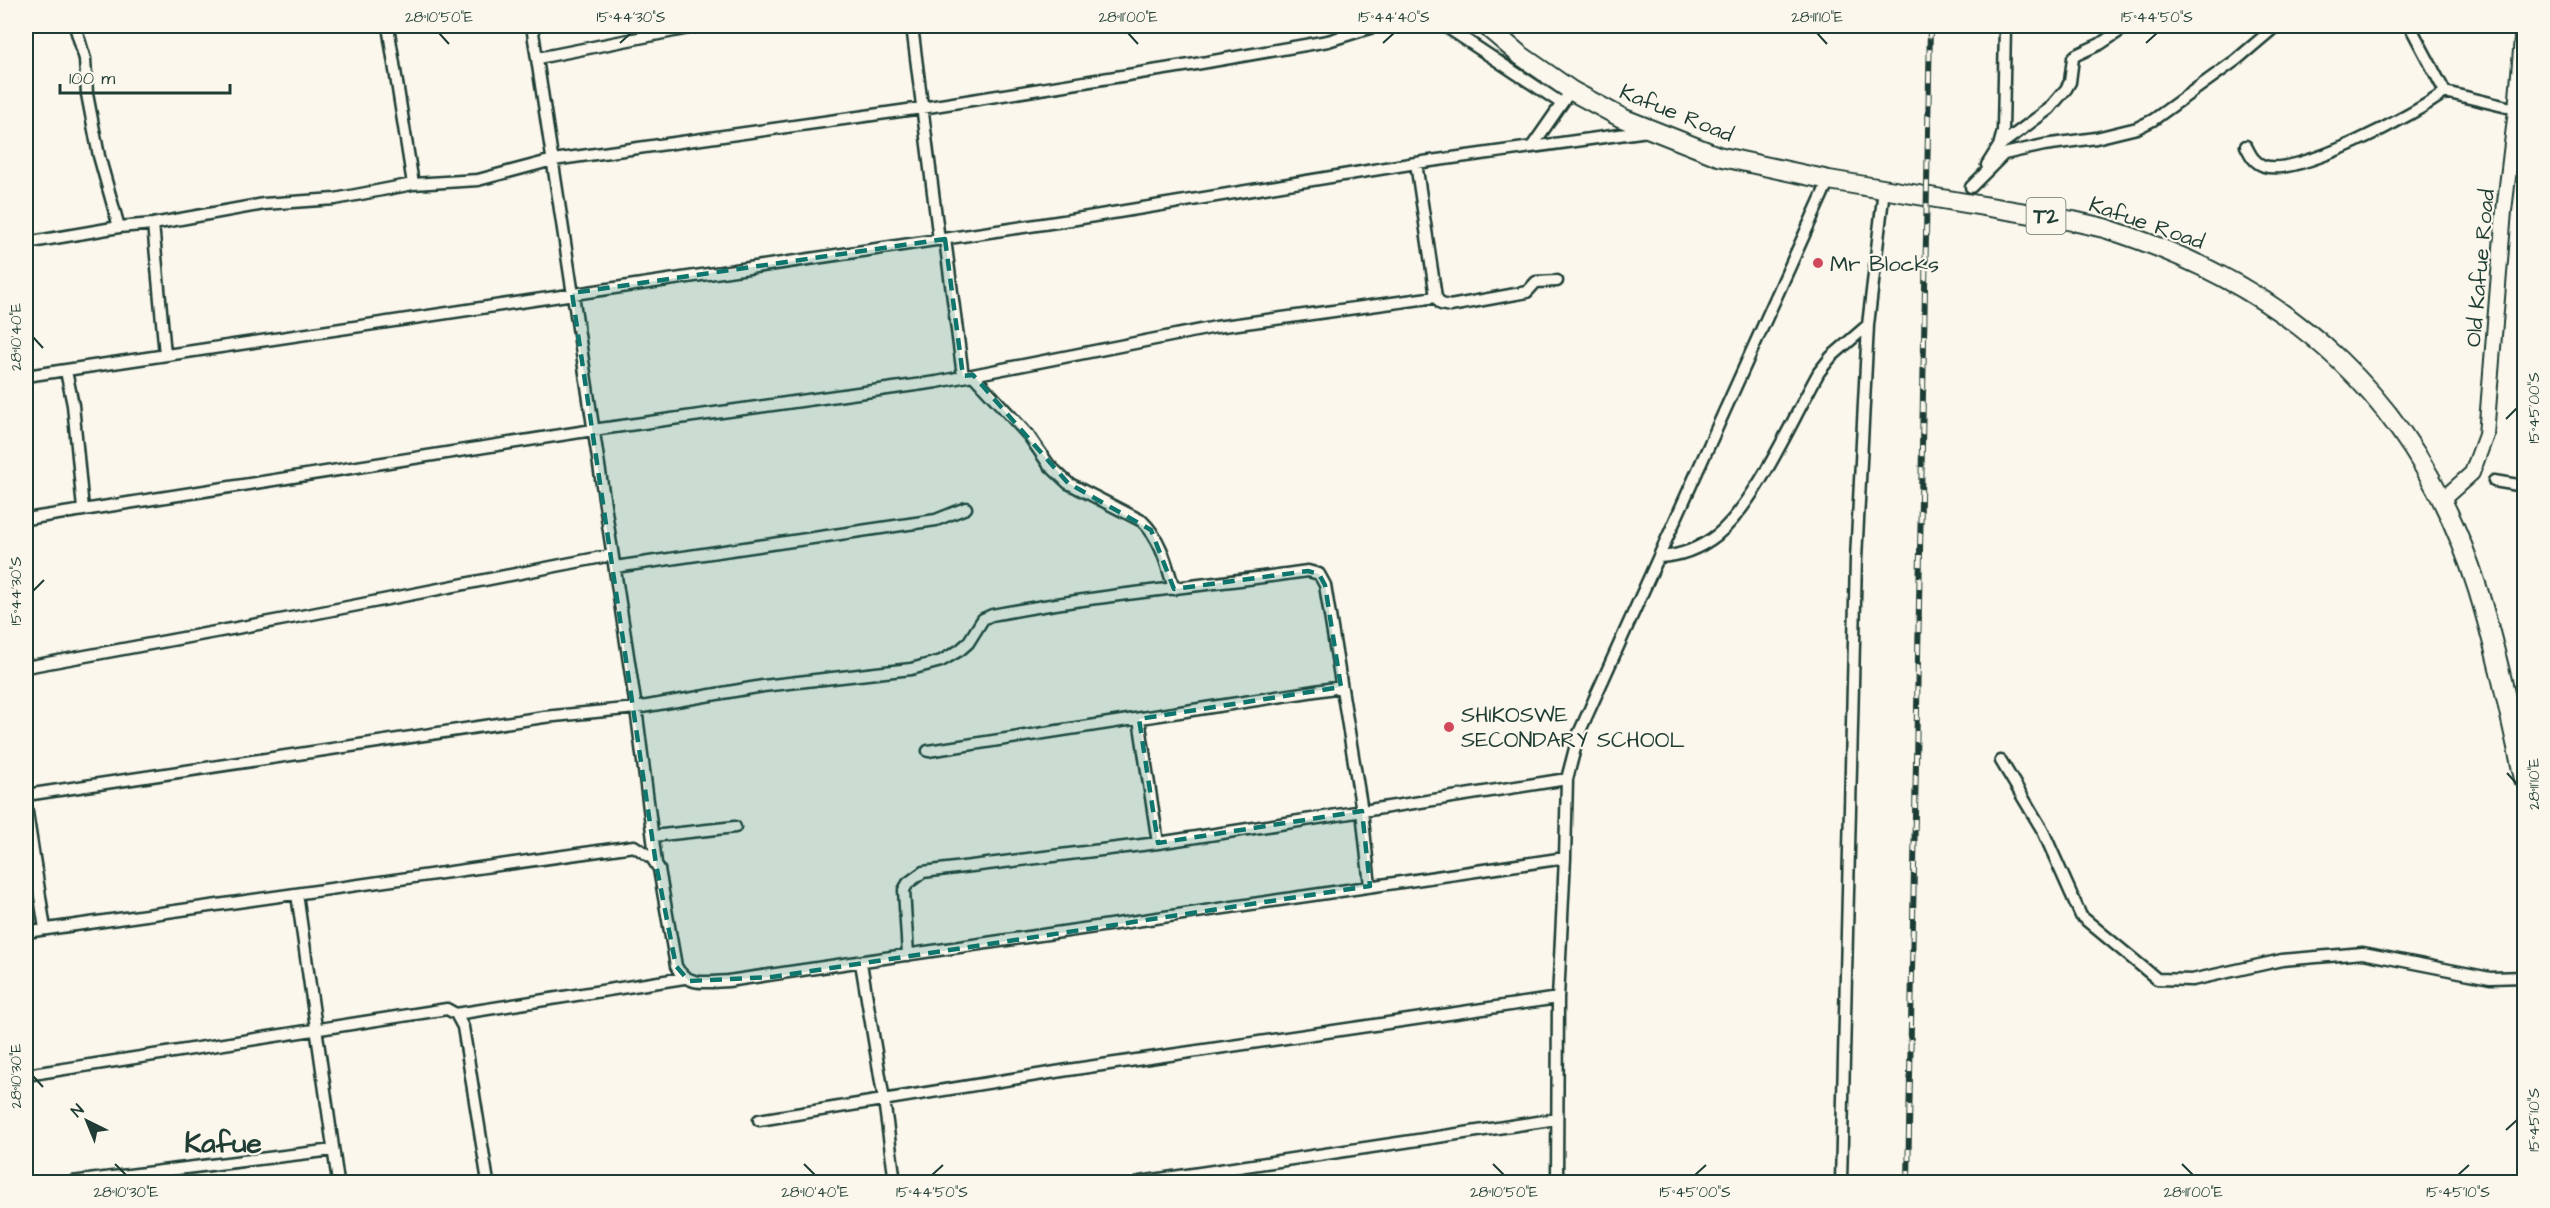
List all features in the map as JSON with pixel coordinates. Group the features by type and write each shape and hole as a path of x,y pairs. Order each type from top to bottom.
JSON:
{"highway":[{"name":"Kafue Road","path":"1486,26 1566,97 1718,156 1829,180 2073,221 2112,231 2181,256 2250,292 2298,324 2361,383 2395,420 2427,469 2478,590 2524,779"}],"street":[{"path":"75,26 85,59 87,94 99,156 119,227"},
{"path":"388,26 413,184"},
{"path":"532,26 636,708 656,864"},
{"path":"538,58 699,26"},
{"path":"912,26 942,239 968,376 1029,436 1049,465 1068,483 1132,516 1151,530 1163,553 1174,590"},
{"path":"26,243 264,204 358,196 413,184 478,180 554,160 922,108 1328,41 1376,26"},
{"path":"1445,26 1566,97 1533,145"},
{"path":"1999,147 2003,131 2005,26"},
{"path":"1971,187 1999,147 2049,109 2059,98 2070,82 2073,58 2127,26"},
{"path":"1958,201 2004,154 2044,145 2096,138 2137,128 2153,120 2236,60 2276,26"},
{"path":"2410,26 2445,92"},
{"name":"Old Kafue Road","path":"2442,500 2472,473 2486,435 2504,211 2518,157 2523,26"},
{"path":"2246,146 2253,160 2263,166 2278,168 2294,165 2316,159 2369,136 2445,92 2520,110"},
{"path":"26,376 942,239 1533,145 1651,131"},
{"path":"1416,163 1436,297 1441,304 1450,306 1527,292 1536,282 1557,281"},
{"path":"1557,1182 1558,998 1567,778 1579,733 1829,180"},
{"path":"1841,1182 1856,559 1868,325 1884,189"},
{"path":"153,224 165,354"},
{"path":"26,519 593,430 843,396 968,376 1216,327 1436,297"},
{"path":"1659,557 1678,556 1690,552 1717,535 1730,522 1763,473 1819,372 1831,357 1868,325"},
{"path":"66,370 73,405 83,509"},
{"path":"2494,481 2524,486"},
{"path":"615,567 936,520 966,508"},
{"path":"26,668 254,626 612,555"},
{"path":"26,795 544,717 636,708 763,686 911,669 941,661 960,650 968,643 982,619 992,615 1070,600 1174,590 1308,571 1319,574 1325,585 1362,811 1370,886"},
{"path":"928,751 1341,687"},
{"path":"1139,719 1158,843"},
{"path":"2001,761 2043,831 2081,916 2157,979 2192,980 2282,960 2363,953 2490,978 2524,977"},
{"path":"908,955 904,890 908,883 923,872 1158,843 1567,778"},
{"path":"26,806 45,929"},
{"path":"653,836 735,827"},
{"path":"26,932 634,846 645,852 656,864 661,875 676,966 684,978"},
{"path":"456,1014 684,978 697,982 772,976 1565,858"},
{"path":"297,894 338,1182"},
{"path":"861,963 895,1182"},
{"path":"759,1120 1558,998"},
{"path":"26,1075 447,1009 456,1014 463,1027 488,1182"},
{"path":"1140,1182 1557,1119"},
{"path":"72,1182 333,1150"}],"highlighted area":[{"path":"945,239 963,376 973,375 1068,483 1151,530 1174,589 1308,571 1319,574 1325,585 1341,687 1139,719 1158,843 1362,811 1370,886 772,977 689,981 676,966 656,864 572,293"}],"railway":[{"path":"1908,1182 1930,26"}],"place":[{"name":"Mr Blocks","path":"1818,263"},
{"name":"SHIKOSWE SECONDARY SCHOOL","path":"1449,727"}],"district":[{"name":"Kafue","path":"223,1142"}]}
